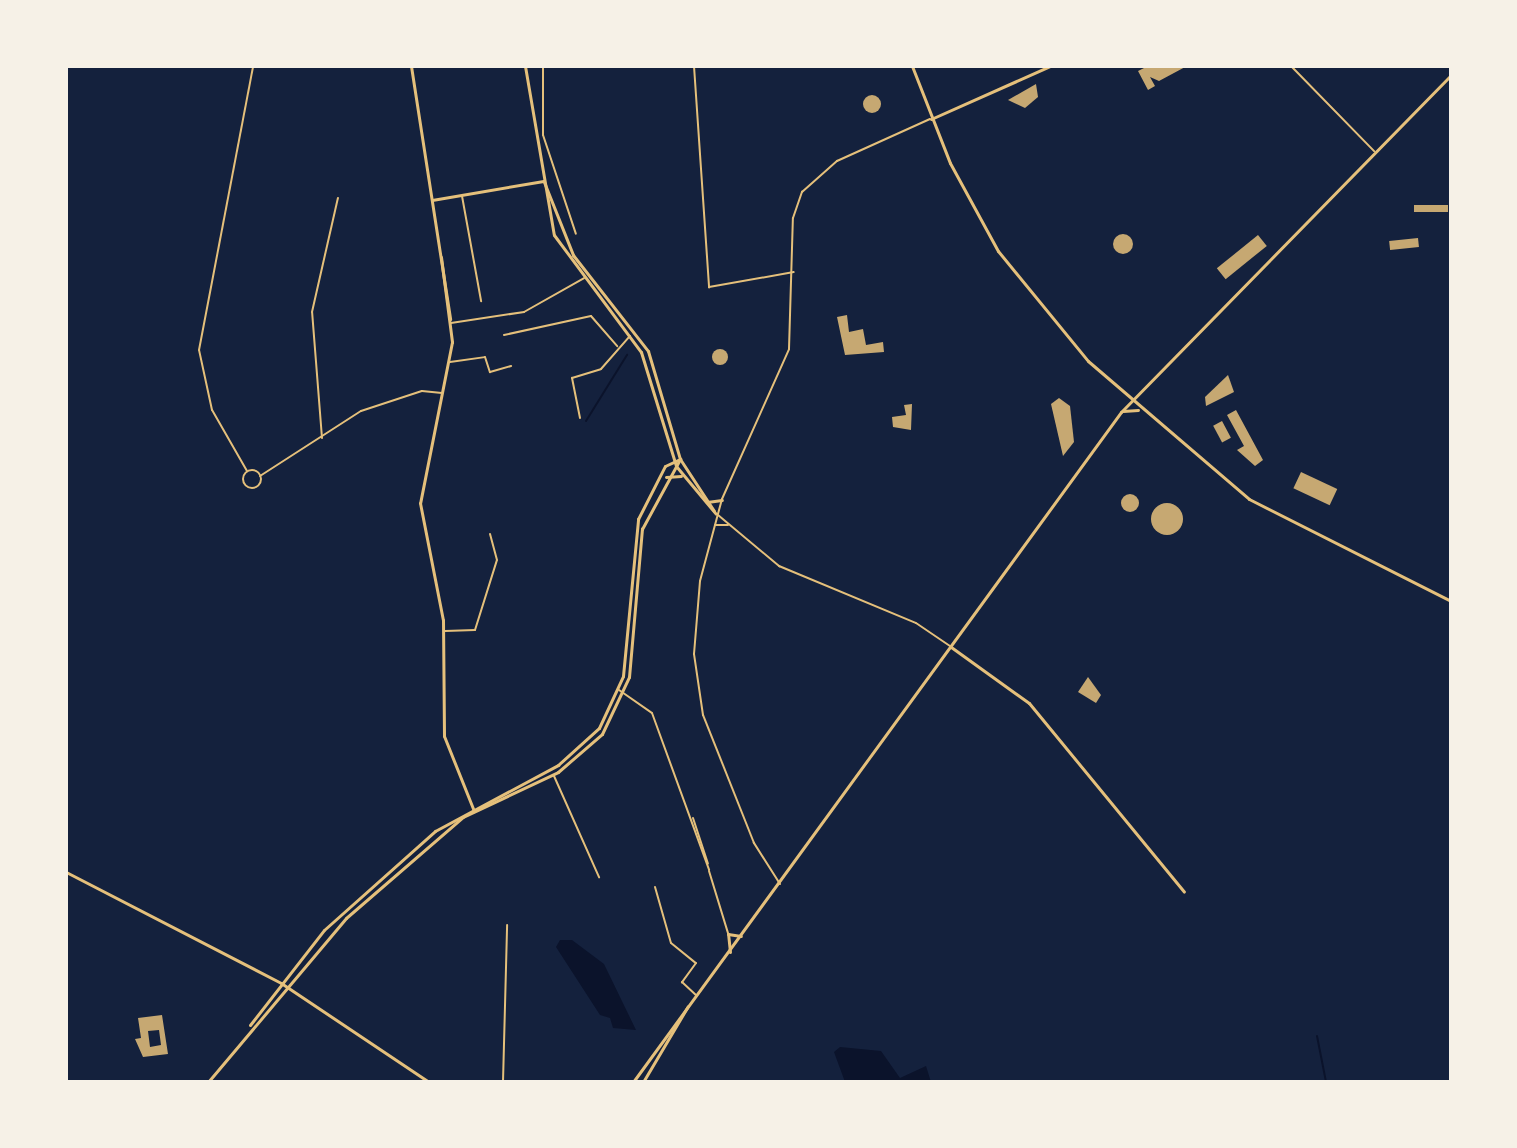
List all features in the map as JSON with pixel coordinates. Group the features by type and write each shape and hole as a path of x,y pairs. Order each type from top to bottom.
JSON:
{"main road":[{"path":"411,66 451,323 450,362 420,503 443,631 444,736 474,811"},
{"path":"525,66 554,235 583,279 630,336 653,378 676,466 681,476 716,514"},
{"path":"912,66 931,119 1017,279 1130,402 1254,502 1451,601"},
{"path":"931,119 1050,66"},
{"path":"633,1082 1121,412 1451,75"},
{"path":"432,200 543,181"},
{"path":"543,181 563,237 589,276 648,351 680,459 716,514"},
{"path":"1121,412 1142,412"},
{"path":"673,459 680,459"},
{"path":"208,1082 281,983 341,913 471,806 576,752 619,690 635,528 673,459"},
{"path":"246,1032 346,918 474,811 553,775 595,742 625,692 640,537 664,479 680,459"},
{"path":"664,479 681,476"},
{"path":"707,502 722,500"},
{"path":"951,647 1029,703 1184,892"},
{"path":"66,872 281,983 429,1082"},
{"path":"730,952 728,934 741,935"},
{"path":"643,1082 690,1002"}],"street":[{"path":"253,66 199,350 212,410 247,471 246,487 258,487 260,476 361,411 422,391 443,393"},
{"path":"543,66 541,119 554,178 576,234"},
{"path":"694,66 709,287 794,272"},
{"path":"1291,66 1374,151"},
{"path":"780,884 740,810 697,690 695,624 712,527 786,362 794,272 793,218 807,184 837,161 931,119"},
{"path":"543,181 554,178"},
{"path":"462,195 481,301"},
{"path":"322,438 312,312 338,198"},
{"path":"451,323 524,312 589,276"},
{"path":"504,335 591,316 617,346"},
{"path":"580,418 573,383 601,369 617,346 630,336"},
{"path":"450,362 485,357 490,372 511,366"},
{"path":"247,471 260,476"},
{"path":"716,514 786,570 916,623 951,647"},
{"path":"712,527 729,525"},
{"path":"443,631 473,631 497,557 490,534"},
{"path":"619,690 648,706 689,809 728,934"},
{"path":"553,775 599,877"},
{"path":"655,887 671,943 696,963 682,982 696,995"},
{"path":"503,1082 507,925"}],"water":[{"path":"560,940 572,940 604,964 636,1030 613,1028 610,1018 600,1015 556,947"},
{"path":"840,1047 881,1051 900,1078 926,1066 931,1082 845,1082 834,1052"}],"building":[{"path":"1148,66 1187,66 1159,81 1150,77 1155,86 1148,90 1138,71"},
{"path":"1036,84 1038,97 1025,108 1008,100"},
{"path":"872,95 881,104 872,113 863,104"},
{"path":"1414,205 1448,205 1448,212 1414,212"},
{"path":"1123,234 1130,237 1133,244 1130,251 1123,254 1116,251 1113,244 1116,237"},
{"path":"1258,235 1267,246 1226,279 1217,268"},
{"path":"1418,238 1419,247 1390,250 1389,241"},
{"path":"847,315 849,332 863,329 866,345 883,342 884,352 845,355 837,317"},
{"path":"717,349 723,349 728,357 726,363 717,365 712,360 712,354"},
{"path":"1228,375 1234,392 1206,406 1205,397"},
{"path":"1059,398 1070,406 1074,442 1063,456 1051,404"},
{"path":"912,404 911,430 893,427 892,417 906,415 904,405"},
{"path":"1236,410 1263,460 1255,466 1237,450 1244,446 1227,415"},
{"path":"1222,421 1231,438 1222,442 1213,426"},
{"path":"1301,472 1337,489 1330,505 1293,488"},
{"path":"1130,494 1139,503 1130,512 1121,503"},
{"path":"1167,503 1178,508 1183,519 1178,530 1167,535 1156,530 1151,519 1156,508"},
{"path":"1088,677 1101,695 1096,703 1078,692"},
{"path":"162,1015 168,1054 143,1057 135,1039 141,1038 138,1018","holes":["159,1030 161,1045 150,1047 148,1031"]}],"waterway":[{"path":"586,421 627,355"},
{"path":"1317,1036 1326,1082"}]}
